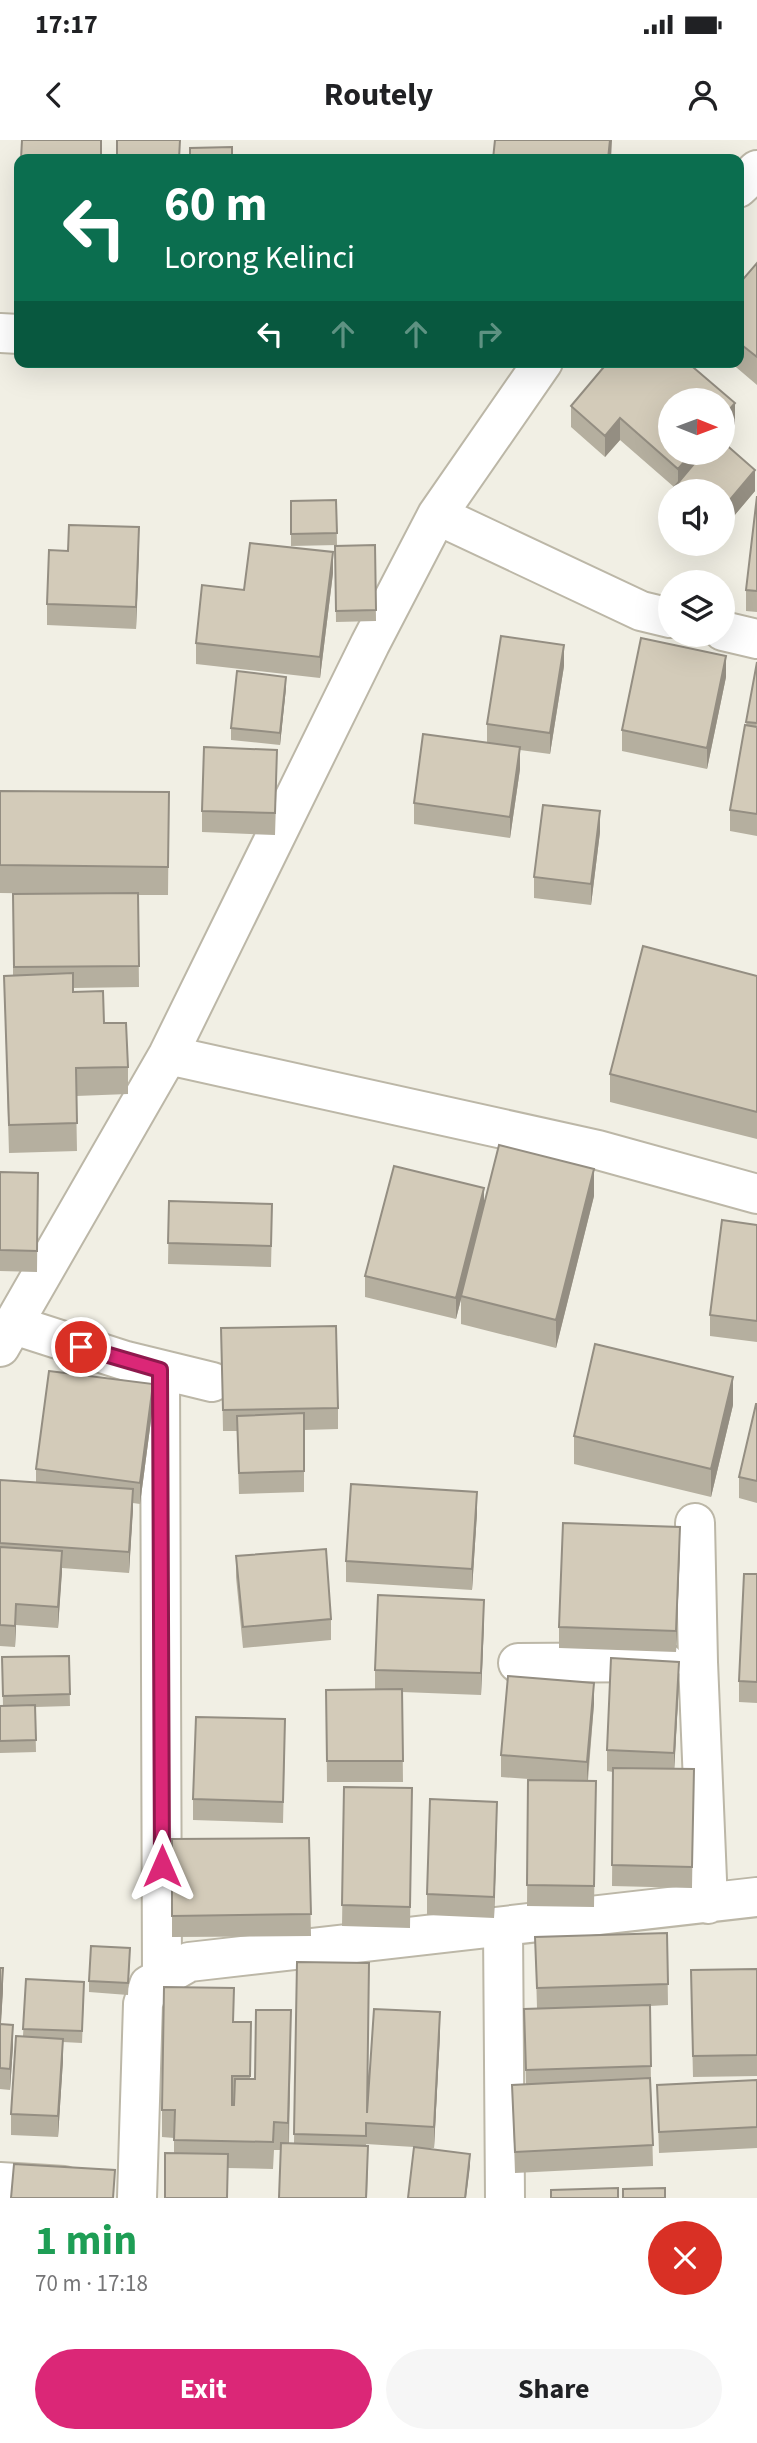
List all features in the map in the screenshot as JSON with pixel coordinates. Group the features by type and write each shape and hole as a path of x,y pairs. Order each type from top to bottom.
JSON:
{"street":[{"path":"212,1382 7,1336 168,1055 370,644 437,515 539,368"},
{"path":"437,515 641,611 658,615"},
{"path":"735,634 757,639"},
{"path":"168,1055 597,1150 757,1194"},
{"path":"160,1370 162,1976"},
{"path":"695,1523 708,1904"},
{"path":"519,1663 698,1662"},
{"path":"0,2182 120,2191 143,2004 149,1985 189,1962 757,1897"},
{"path":"503,1927 505,2198"}],"building":[{"path":"22,140 101,140 101,154 21,154"},
{"path":"117,140 180,140 179,154 117,154"},
{"path":"495,140 610,140 609,154 494,154"},
{"path":"232,147 232,154 190,154 190,148"},
{"path":"757,263 757,357 744,347 744,278"},
{"path":"603,368 694,368 717,388 658,388 658,451 620,418 605,436 571,406"},
{"path":"735,452 755,470 735,494 735,479 681,479 692,466 735,466"},
{"path":"757,496 757,591 746,590"},
{"path":"336,500 337,533 291,534 291,501"},
{"path":"69,525 139,527 136,607 47,604 49,550 68,551"},
{"path":"250,543 333,552 320,657 196,643 202,585 244,590"},
{"path":"375,545 376,610 336,611 335,546"},
{"path":"501,636 564,645 550,733 487,724"},
{"path":"641,638 658,642 658,647 684,647 726,656 707,748 622,730"},
{"path":"757,662 757,723 746,722"},
{"path":"237,671 286,677 280,733 231,728"},
{"path":"745,725 757,727 757,814 730,810"},
{"path":"423,734 520,747 510,817 414,803"},
{"path":"204,747 277,750 275,813 202,811"},
{"path":"0,791 169,792 168,867 0,865"},
{"path":"543,805 600,811 591,884 534,877"},
{"path":"138,893 139,966 14,967 13,894"},
{"path":"643,946 757,976 757,1112 610,1074"},
{"path":"73,973 73,992 103,991 104,1023 126,1023 128,1067 76,1068 77,1123 9,1125 4,976"},
{"path":"499,1145 594,1169 556,1320 461,1296"},
{"path":"394,1166 484,1188 456,1298 365,1276"},
{"path":"0,1172 38,1173 37,1251 0,1250"},
{"path":"169,1201 272,1204 271,1246 168,1243"},
{"path":"722,1220 757,1225 757,1321 710,1315"},
{"path":"336,1326 338,1408 223,1410 221,1328"},
{"path":"595,1344 733,1377 711,1469 574,1436"},
{"path":"49,1371 153,1384 140,1483 36,1469"},
{"path":"757,1404 757,1481 739,1477"},
{"path":"304,1413 304,1471 239,1473 237,1416"},
{"path":"0,1480 133,1489 129,1552 0,1543"},
{"path":"351,1484 477,1492 472,1569 346,1561"},
{"path":"563,1523 680,1527 676,1631 559,1627"},
{"path":"0,1547 62,1551 58,1607 16,1604 15,1626 0,1625"},
{"path":"326,1549 331,1619 243,1627 236,1556"},
{"path":"744,1574 757,1574 757,1682 739,1681"},
{"path":"378,1595 484,1600 481,1673 375,1670"},
{"path":"69,1656 70,1694 3,1696 2,1657"},
{"path":"611,1658 679,1662 674,1753 607,1750"},
{"path":"508,1676 594,1683 587,1762 501,1755"},
{"path":"402,1689 403,1761 327,1761 326,1690"},
{"path":"35,1705 36,1740 0,1741 0,1706"},
{"path":"196,1717 285,1719 283,1802 193,1799"},
{"path":"613,1768 694,1769 692,1867 612,1865"},
{"path":"528,1780 596,1781 594,1886 527,1885"},
{"path":"344,1787 412,1788 410,1907 342,1905"},
{"path":"430,1799 497,1802 494,1897 427,1894"},
{"path":"309,1838 311,1914 172,1916 172,1839"},
{"path":"667,1933 668,1984 537,1988 535,1937"},
{"path":"91,1946 130,1948 128,1983 89,1981"},
{"path":"297,1962 369,1963 367,2113 374,2009 440,2012 434,2127 366,2123 366,2136 294,2134"},
{"path":"0,1968 3,1968 0,2016"},
{"path":"757,1969 757,2055 693,2056 691,1970"},
{"path":"26,1979 84,1982 82,2031 23,2029"},
{"path":"164,1987 234,1988 233,2022 251,2022 250,2076 232,2076 232,2105 235,2079 255,2079 256,2010 291,2010 288,2123 274,2122 273,2142 174,2140 175,2110 162,2110"},
{"path":"650,2005 651,2066 526,2070 524,2009"},
{"path":"0,2024 13,2025 10,2069 0,2068"},
{"path":"16,2036 63,2039 58,2116 11,2114"},
{"path":"650,2078 653,2145 515,2152 512,2085"},
{"path":"757,2080 757,2127 659,2132 657,2085"},
{"path":"281,2143 368,2146 366,2198 279,2198"},
{"path":"414,2147 470,2154 465,2198 408,2198"},
{"path":"165,2153 228,2154 227,2198 165,2198"},
{"path":"14,2164 115,2170 113,2198 11,2198"},
{"path":"618,2188 618,2198 551,2198 551,2190"},
{"path":"665,2188 665,2198 623,2198 623,2189"}],"route":[{"path":"81,1347 160,1370 162,1866"}]}
